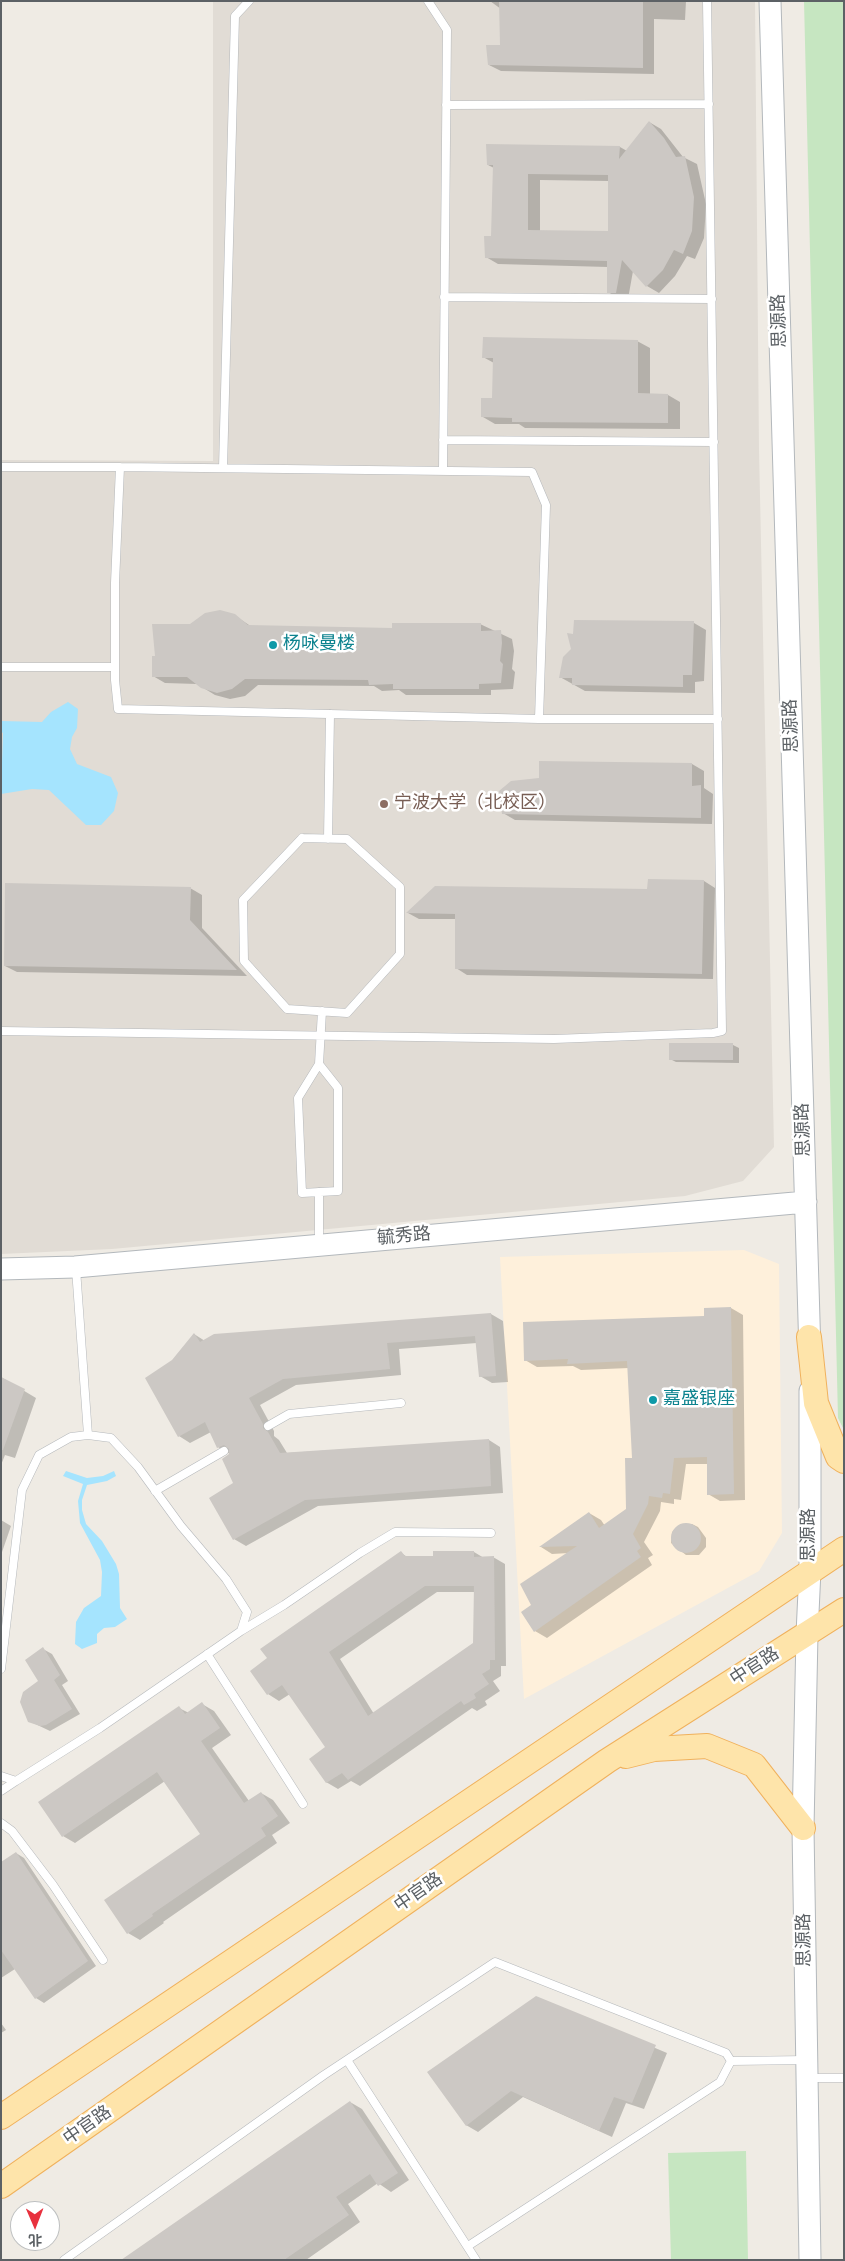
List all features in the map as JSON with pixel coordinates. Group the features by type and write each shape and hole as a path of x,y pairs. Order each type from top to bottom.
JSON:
{"main road":[{"path":"810,1337 816,1404 838,1457 844,1461"},
{"path":"1,2116 810,1570 844,1549"},
{"name":"中官路","path":"1,2186 607,1761 844,1610"},
{"path":"607,1761 654,1749 707,1746 754,1765 804,1828"}],"street":[{"name":"思源路","path":"770,1 810,1337 810,1570 807,1634 804,1828 810,2260"},
{"name":"毓秀路","path":"1,1269 75,1267 806,1202"}],"lane":[{"path":"223,468 235,16 249,1"},
{"path":"428,1 446,30 443,469"},
{"path":"1,1031 320,1034 554,1039 713,1033 722,1031 708,1"},
{"path":"446,105 709,104"},
{"path":"444,297 712,299"},
{"path":"443,440 714,442"},
{"path":"1,467 443,469 532,472 546,505 539,718"},
{"path":"120,467 115,583 115,667 118,708 539,718 718,719"},
{"path":"1,667 115,667"},
{"path":"328,839 330,714"},
{"path":"302,838 328,839 346,839 400,887 400,954 346,1013 287,1009 244,961 243,900 302,838"},
{"path":"319,1064 338,1088 338,1192 302,1193 298,1098 319,1064 322,1011"},
{"path":"319,1192 320,1244"},
{"path":"75,1267 88,1435"},
{"path":"268,1426 289,1414 401,1403"},
{"path":"1,1669 22,1490 38,1455 71,1437 88,1435 111,1438 138,1467 181,1526 226,1579 247,1612 241,1631"},
{"path":"155,1491 224,1451"},
{"path":"1,1791 100,1728 360,1552 395,1532 491,1532"},
{"path":"207,1654 303,1804"},
{"path":"1,1776 16,1781"},
{"path":"1,1823 12,1831 54,1885 104,1960"},
{"path":"64,2260 347,2060 495,1962 726,2053 731,2061"},
{"path":"347,2060 476,2260"},
{"path":"731,2061 807,2069 844,2078"},
{"path":"468,2246 720,2082 731,2061"}],"shaded area":[{"name":"宁波大学（北校区）","path":"213,1 755,1 759,450 774,1147 743,1181 685,1196 112,1249 1,1254 1,460 213,461"},
{"path":"744,1250 779,1264 782,1533 759,1571 524,1699 500,1257"}],"green space":[{"path":"804,1 844,1 844,1430 838,1418"},
{"path":"746,2151 748,2260 671,2260 668,2153"}],"water":[{"path":"68,702 78,709 77,728 72,737 70,749 77,764 111,777 118,793 114,811 101,825 86,825 49,790 32,789 1,794 3,733 1,732 1,721 42,722 51,712"},
{"path":"66,1471 87,1478 103,1476 114,1471 116,1476 107,1481 87,1485 82,1500 82,1510 86,1524 102,1541 116,1564 119,1574 120,1608 127,1619 115,1627 104,1628 97,1634 97,1643 82,1649 75,1644 76,1622 84,1608 101,1596 102,1572 100,1560 80,1523 78,1501 83,1484 63,1476"}],"building":[{"path":"499,1 643,1 643,68 488,65 486,45 500,45"},
{"path":"649,121 664,138 676,157 685,156 694,197 692,231 683,254 674,250 663,270 646,287 622,260 616,293 607,293 607,261 485,258 484,236 491,236 493,165 487,165 486,144 620,146 619,159","holes":["528,174 608,175 608,231 528,230"]},
{"path":"483,337 638,340 638,393 668,394 668,423 512,422 512,418 481,417 481,398 492,398 493,358 482,358"},
{"name":"杨咏曼楼","path":"220,610 235,614 248,625 392,628 392,623 481,623 481,631 501,630 500,661 503,664 501,683 479,684 479,689 393,689 393,684 369,685 368,680 245,679 232,689 217,693 201,688 187,677 152,677 152,656 155,656 152,624 190,624 205,613"},
{"path":"574,620 694,621 692,675 683,675 683,687 572,685 572,678 559,678 563,657 571,649 567,633 573,634"},
{"path":"539,761 692,763 692,786 701,785 701,818 502,814 499,791 511,781 539,778"},
{"path":"648,879 704,880 702,974 455,969 455,914 406,913 435,886 647,889"},
{"path":"5,883 191,887 190,920 237,970 4,966"},
{"path":"669,1043 733,1043 733,1060 669,1060"},
{"path":"731,1307 734,1494 707,1495 707,1457 674,1458 670,1494 663,1493 662,1498 649,1496 648,1504 633,1534 641,1548 637,1551 641,1557 534,1632 521,1612 531,1605 520,1584 577,1546 539,1547 589,1512 599,1528 626,1509 625,1458 632,1458 627,1361 567,1364 568,1359 524,1361 523,1322 704,1316 704,1308"},
{"path":"491,1313 496,1376 479,1377 475,1336 387,1343 390,1369 283,1379 249,1398 263,1424 263,1428 268,1432 280,1453 489,1439 491,1486 305,1500 233,1540 209,1498 233,1483 222,1459 229,1454 229,1449 224,1445 217,1448 205,1422 178,1437 145,1378 172,1360 194,1333 200,1342 214,1334"},
{"path":"1,1377 25,1389 3,1450 1,1450"},
{"path":"686,1523 697,1527 701,1538 697,1549 686,1553 675,1549 671,1538 675,1527"},
{"path":"401,1551 405,1556 433,1556 433,1551 474,1551 474,1557 494,1556 495,1660 490,1660 490,1669 482,1674 489,1684 474,1694 476,1698 464,1705 461,1701 348,1780 342,1773 326,1783 309,1759 325,1747 282,1685 267,1695 250,1671 267,1658 260,1649","holes":["425,1586 474,1586 473,1643 368,1716 329,1652"]},
{"path":"43,1647 60,1675 54,1680 72,1709 46,1725 40,1726 28,1722 20,1702 23,1692 38,1681 25,1660"},
{"path":"202,1702 220,1728 201,1741 244,1803 261,1792 278,1816 261,1828 266,1836 152,1914 153,1916 127,1934 104,1900 200,1834 157,1772 62,1837 38,1802 179,1706 185,1714"},
{"path":"16,1852 88,1961 35,1999 1,1950 1,1862"},
{"path":"536,1996 656,2045 632,2103 614,2097 599,2131 511,2091 466,2126 427,2072"},
{"path":"350,2101 398,2173 378,2186 370,2174 336,2197 349,2215 284,2260 121,2260"}],"place":[{"name":"杨咏曼楼","path":"273,645"},
{"name":"宁波大学（北校区）","path":"384,804"},
{"name":"嘉盛银座","path":"653,1400"}]}
